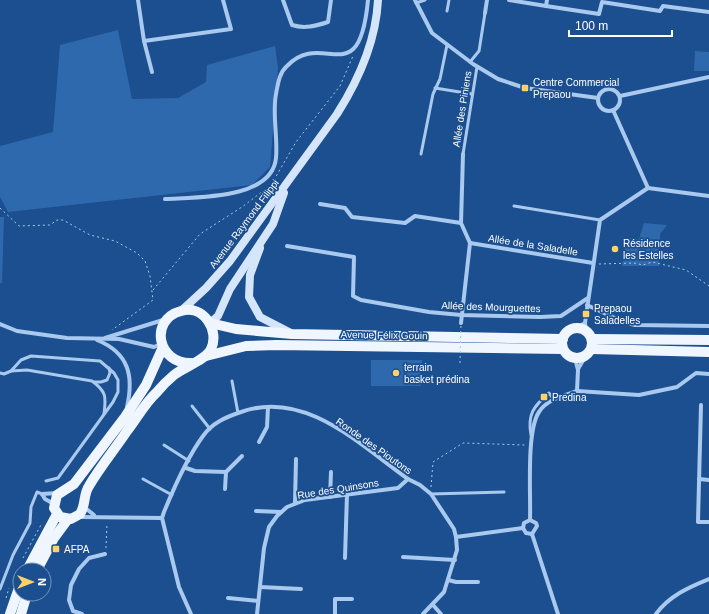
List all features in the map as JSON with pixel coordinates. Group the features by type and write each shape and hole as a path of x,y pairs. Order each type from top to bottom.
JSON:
{"main road":[{"name":"Avenue Raymond Filippi","path":"181,310 206,288 230,261 289,182 350,93 362,65 378,1"},
{"name":"Avenue Raymond Filippi","path":"210,323 218,316 230,289 273,224 289,182"},
{"name":"Avenue Raymond Filippi","path":"264,238 250,275 249,298 260,317 292,334"},
{"path":"27,562 63,491 74,484 125,417 146,385 162,345 162,327 167,319 181,310"},
{"name":"Avenue Félix Gouin","path":"181,310 196,311 206,317 210,323 236,329 292,334 563,344"},
{"path":"206,356 214,340 210,323"},
{"path":"709,340 585,341 566,353 563,344 568,331 585,341 709,352"},
{"name":"Avenue Félix Gouin","path":"41,562 54,538 83,503 88,487 152,396 174,375 206,356 246,346 563,344"},
{"path":"162,345 173,359 186,363 192,363"},
{"path":"63,491 75,491 83,503"},
{"path":"55,509 72,518"},
{"path":"10,614 13,602"},
{"path":"21,614 25,602"}],"street":[{"path":"138,0 144,41 152,72"},
{"path":"144,41 231,29 223,0"},
{"path":"283,0 292,25 299,28 318,26 328,22 331,0"},
{"path":"165,199 227,194 252,188 268,176 276,160 275,99 279,78 285,67 298,55 350,53 358,45 365,25 368,0"},
{"path":"485,14 487,0"},
{"path":"509,0 599,14 602,2 660,11 663,6 709,12"},
{"path":"546,6 547,0"},
{"path":"416,2 432,33 477,67 498,79 525,88 598,98"},
{"path":"620,96 709,77"},
{"path":"608,88 615,90 620,96 620,103 613,110 603,110 599,105 598,98 601,91 608,88"},
{"path":"613,110 648,188"},
{"path":"460,323 470,243 460,223 463,154"},
{"path":"577,391 578,370 585,341 587,305 600,220 648,188 709,196"},
{"path":"320,204 345,208 352,217 405,223 415,216 460,223"},
{"name":"Allée de la Saladelle","path":"470,243 593,263"},
{"name":"Allée des Mourguettes","path":"287,246 354,257 353,296 362,300 429,312 461,315 561,316 588,298"},
{"path":"587,305 621,321 635,325 709,326"},
{"path":"95,340 167,319"},
{"path":"0,324 17,331 67,338 95,340 119,339 154,346 162,345"},
{"path":"95,340 106,344 120,354 129,373 131,385 125,417"},
{"path":"578,370 585,341"},
{"path":"530,520 532,441 539,412 554,400 577,391 639,395 677,387 696,373 709,374"},
{"path":"701,405 698,522 709,522"},
{"path":"259,442 267,427 268,407"},
{"name":"Ronde des Pioutons","path":"162,518 189,461 203,436 210,429 227,417 238,413 268,407 298,409 340,430 408,479 420,484 431,494 454,529 457,550 444,592 423,614"},
{"path":"225,489 226,472 242,456"},
{"path":"294,503 296,459"},
{"path":"186,468 195,471 226,472"},
{"path":"330,497 331,472"},
{"name":"Rue des Quinsons","path":"257,614 264,548 269,527 281,512 294,503 347,494 398,488 408,479"},
{"path":"699,479 709,480"},
{"path":"55,509 42,494 63,491"},
{"path":"345,558 347,494"},
{"path":"83,503 94,516"},
{"path":"256,511 281,512"},
{"path":"72,518 94,516 162,518 179,587 190,614"},
{"path":"523,528 526,522 530,520"},
{"path":"530,520 536,523 537,526 532,534"},
{"path":"456,537 523,528"},
{"path":"523,528 526,533 532,534"},
{"path":"532,534 558,614"},
{"path":"82,614 73,611 69,600 71,585 79,569 89,558 105,554"},
{"path":"403,557 455,560"},
{"path":"656,614 663,605 674,596 709,579"},
{"path":"448,580 456,582 478,582"},
{"path":"260,588 301,589"},
{"path":"228,598 258,601"},
{"path":"335,614 335,599 352,599"},
{"path":"433,605 441,614"}],"lane":[{"path":"416,2 425,0"},
{"path":"447,11 449,0"},
{"path":"470,62 479,51 485,14"},
{"path":"421,154 435,88 440,79 447,45"},
{"name":"Allée des Piniens","path":"463,154 477,67"},
{"path":"435,88 472,94"},
{"path":"514,206 600,220"},
{"path":"11,371 21,360 31,356 100,361 108,367 118,380 118,392 103,415 58,478 46,481"},
{"path":"0,373 4,374 11,371 27,370 101,382 107,380 110,373 108,367"},
{"path":"92,381 100,387 106,397 103,415"},
{"path":"232,381 238,413"},
{"path":"532,441 529,422 533,410 549,393 554,400"},
{"path":"192,406 210,429"},
{"path":"164,445 189,461"},
{"path":"143,479 172,495"},
{"path":"0,589 13,555 30,523 31,507 38,492 42,494"},
{"path":"431,494 504,492"}],"path":[{"path":"0,208 19,226 50,225 57,220 63,220 90,235 115,242 137,253 145,261 150,276 153,300 112,329 113,336"},
{"path":"593,263 634,263 643,265 652,262 686,270 709,286"},
{"path":"460,323 460,363"},
{"path":"431,494 432,462 463,443 532,446"},
{"path":"22,560 34,535 44,520"},
{"path":"105,554 107,520"}],"shaded area":[{"path":"118,30 132,99 178,98 206,82 207,65 275,46 278,68 270,167 252,185 8,212 0,197 0,146 53,132 60,45"},
{"path":"695,51 709,52 709,71 694,71"},
{"path":"0,217 4,217 2,283 0,283"},
{"path":"644,223 667,225 660,234 659,266 622,266 626,238 639,239"},
{"name":"terrain basket prédina","path":"371,360 422,360 421,386 371,386"}],"place":[{"name":"Centre Commercial Prepaou","path":"525,88"},
{"name":"Résidence les Estelles","path":"615,249"},
{"name":"Prepaou Saladelles","path":"586,314"},
{"name":"terrain basket prédina","path":"396,373"},
{"name":"Predina","path":"544,397"},
{"name":"AFPA","path":"56,549"}]}
